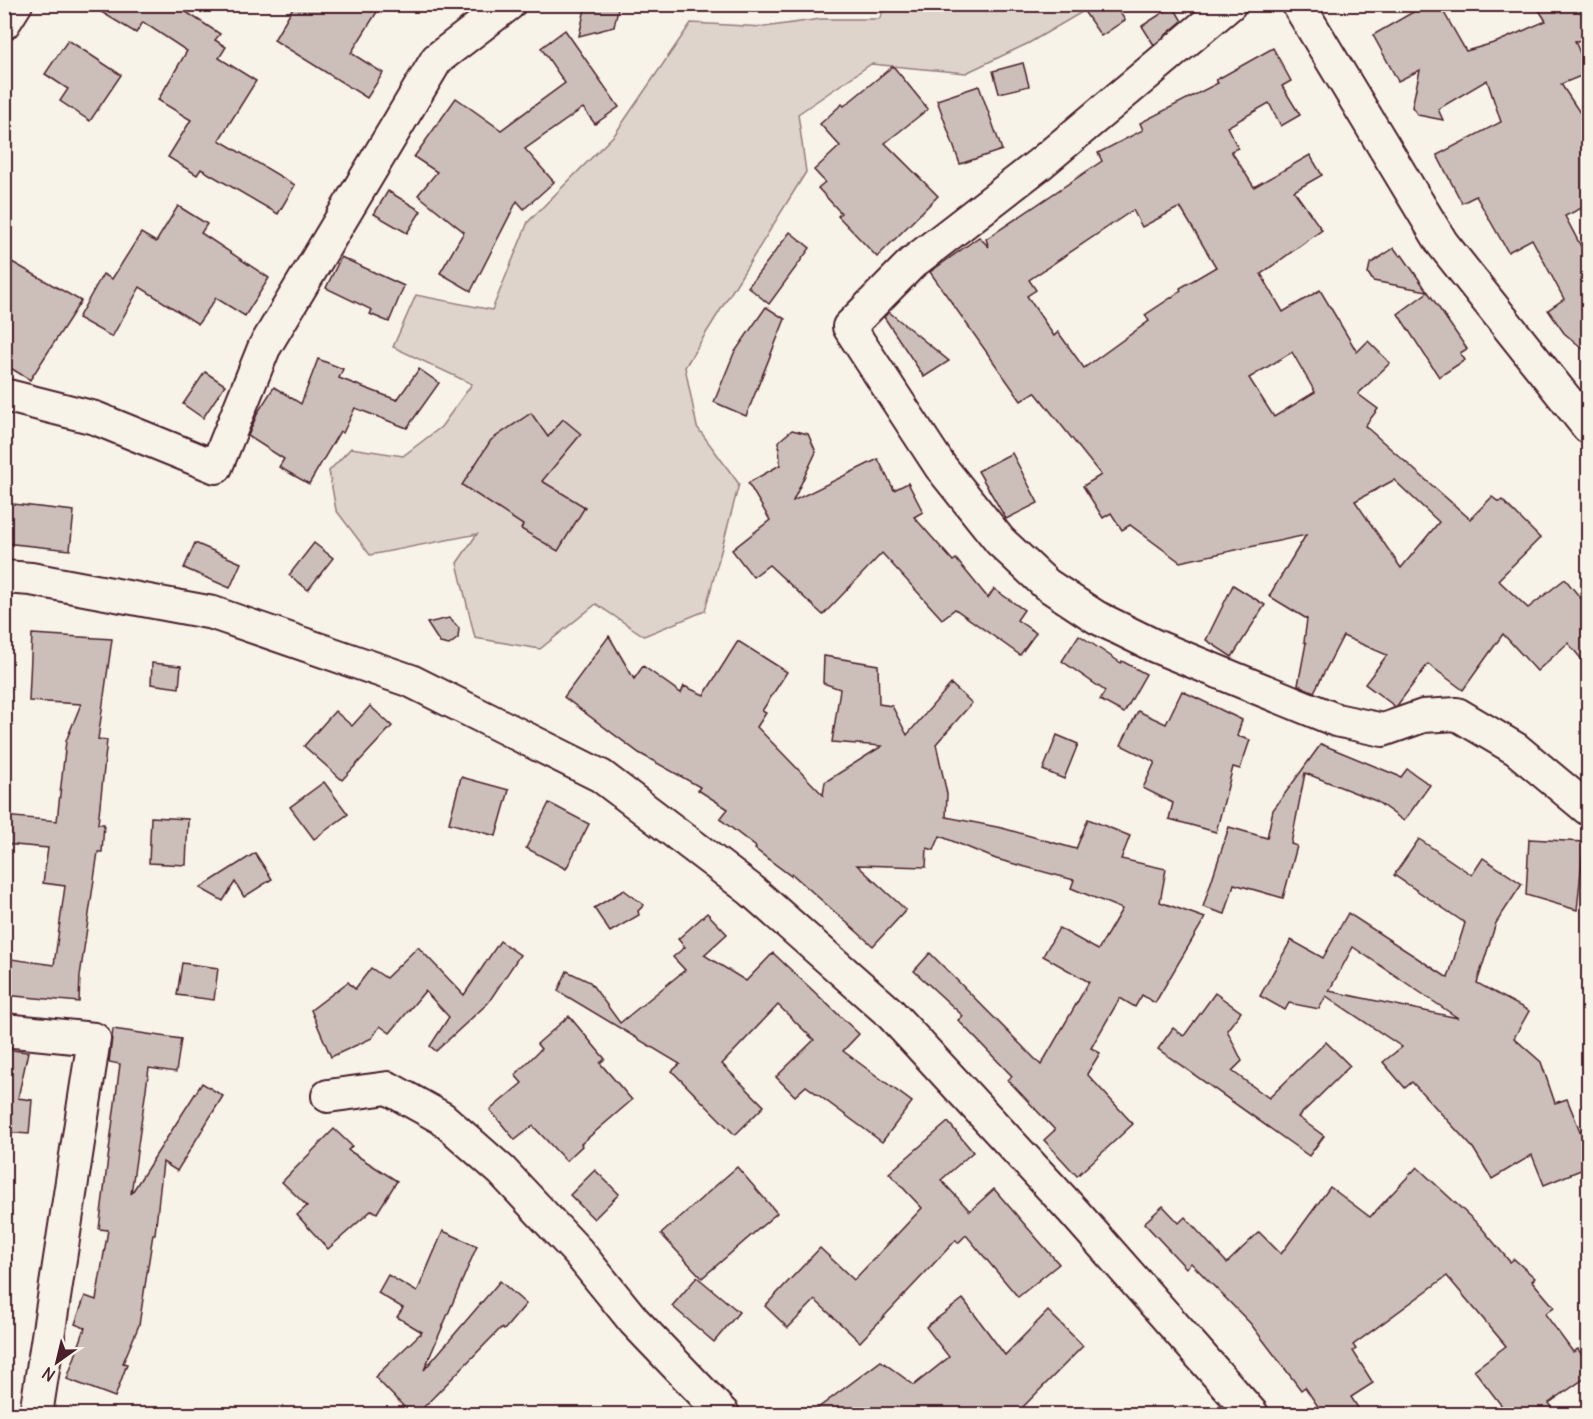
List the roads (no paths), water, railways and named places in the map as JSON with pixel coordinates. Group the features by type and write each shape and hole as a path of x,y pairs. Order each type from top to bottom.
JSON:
{"street":[{"path":"4,23 16,4"},
{"path":"4,395 95,418 216,467 264,348 437,59 508,4"},
{"path":"1230,4 1041,163 912,263 849,327 940,466 1000,541 1046,584 1096,617 1155,646 1336,720 1383,730 1423,716 1457,714 1516,749 1588,809"},
{"path":"1298,4 1442,243 1588,427"},
{"path":"4,577 31,579 213,612 411,681 601,776 752,890 890,1013 1074,1212 1252,1414"},
{"path":"4,1030 94,1039 36,1414"},
{"path":"328,1096 388,1088 442,1118 502,1171 578,1252 634,1322 723,1414"}]}
